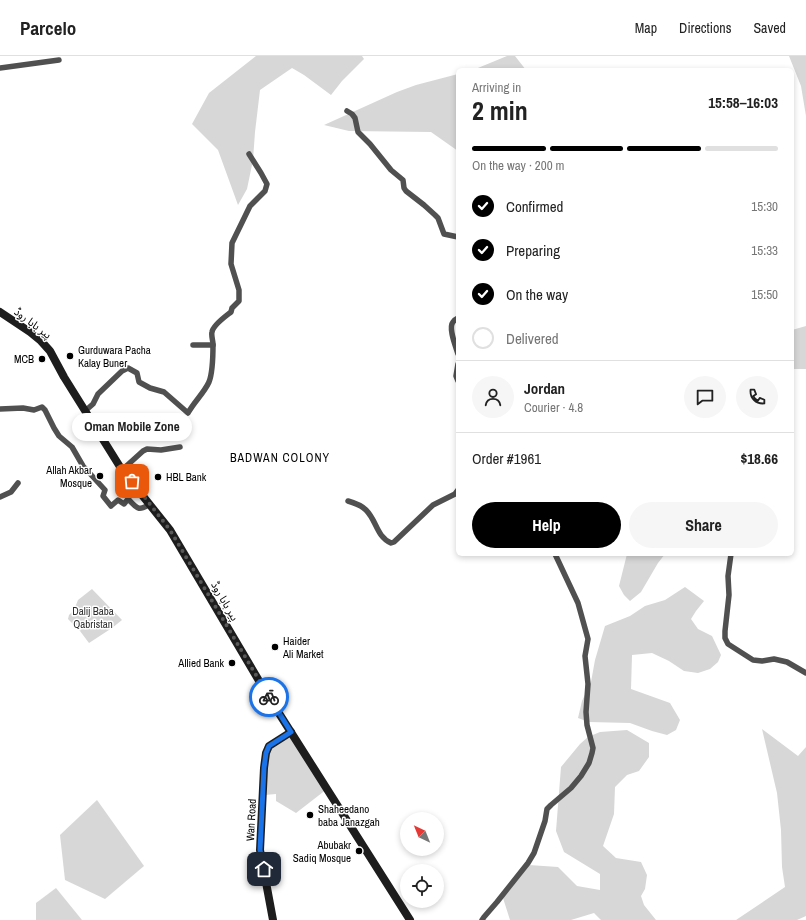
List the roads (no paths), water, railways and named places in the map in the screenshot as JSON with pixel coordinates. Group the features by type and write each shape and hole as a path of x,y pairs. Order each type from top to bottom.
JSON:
{"main road":[{"name":"پیر بابا روڈ","path":"0,312 41,340 50,351 64,377 122,470 150,504 173,536 268,696 410,920"},
{"name":"Wan Road","path":"273,920 260,850 264,768 266,753 269,746 291,732"}],"street":[{"path":"0,68 59,60"},
{"path":"348,111 355,118 358,132 391,170 403,180 406,191 438,218 444,234 456,237"},
{"path":"85,411 93,404 98,394 122,371 128,368 137,373 139,382 150,388 164,392 188,413 201,394 209,381 211,370 213,345 212,332 215,326 231,312 232,308 239,300 239,290 231,264 232,243 250,206 265,191 267,184 262,173 249,154"},
{"path":"456,319 451,324 452,336 456,348"},
{"path":"193,345 213,345"},
{"path":"0,409 24,408 34,410 42,407 59,436 72,447 83,466 105,490 103,496 111,506 118,500 124,504 128,499 137,508 141,509 150,504"},
{"path":"122,470 147,449 161,450 180,447"},
{"path":"0,497 12,492 18,484"},
{"path":"348,501 359,504 366,510 382,536 391,543 394,542 433,505 456,493"},
{"path":"482,920 528,863 534,853 548,809 571,788 581,776 589,763 592,753 593,748 587,726 586,712 588,684 585,656 588,639 578,603 556,556"},
{"path":"731,556 728,576 729,595 725,631 725,638 728,644 753,660 762,661 774,659 787,662 806,673"}],"place":[{"name":"Gurduwara Pacha Kalay Buner","path":"70,356"},
{"name":"MCB","path":"42,359"},
{"name":"Allah Akbar Mosque","path":"100,476"},
{"name":"HBL Bank","path":"158,477"},
{"name":"Oman Mobile Zone","path":"132,481"},
{"name":"Haider Ali Market","path":"275,647"},
{"name":"Allied Bank","path":"232,663"},
{"name":"Shaheedano baba Janazgah","path":"310,815"},
{"name":"Abubakr Sadiq Mosque","path":"359,851"}],"district":[{"name":"BADWAN COLONY","path":"280,458"}],"park label":[{"name":"Dalij Baba Qabristan","path":"93,617"}]}
